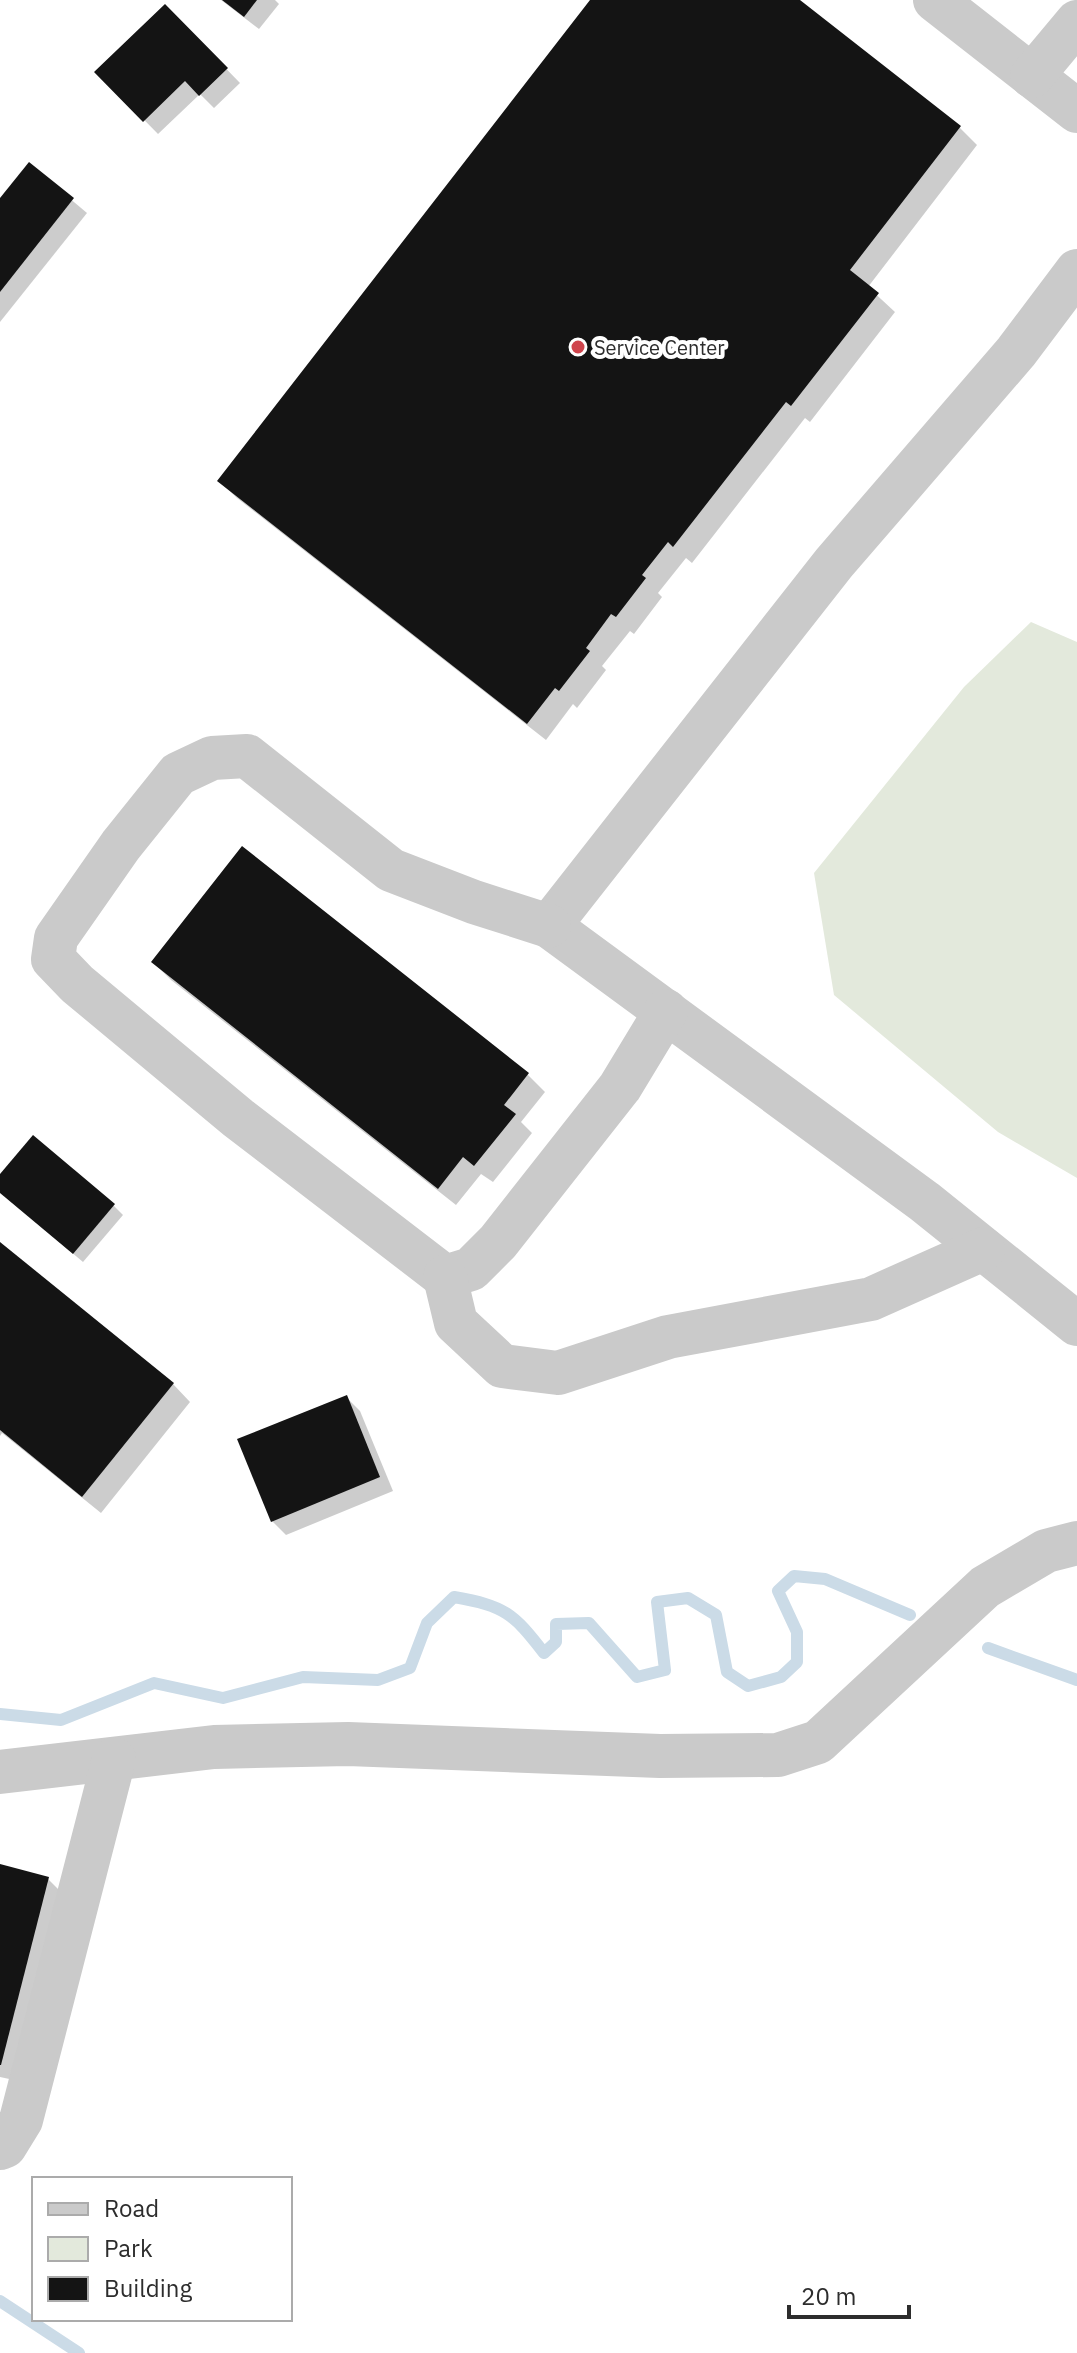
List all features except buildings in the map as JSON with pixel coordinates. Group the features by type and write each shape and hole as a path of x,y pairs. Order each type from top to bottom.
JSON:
{"lane":[{"path":"958,7 1032,76 1077,111"},
{"path":"1032,76 1077,22"},
{"path":"549,926 834,563 1016,352 1077,271"},
{"path":"983,1249 871,1299 668,1337 558,1373 502,1366 456,1323 445,1277 238,1118 77,984 53,959 56,938 121,845 178,774 212,758 247,756 391,870 474,902 549,926 913,1193 1077,1324"},
{"path":"445,1277 471,1269 498,1242 620,1087 666,1011"},
{"path":"0,1772 214,1747 348,1744 660,1756 778,1755 818,1742 985,1587 1046,1551 1077,1543"},
{"path":"0,2148 5,2146 21,2120 114,1759"}],"green space":[{"path":"1031,622 1077,642 1077,1178 998,1132 834,995 814,873 964,687"}],"waterway":[{"path":"0,1714 61,1720 154,1683 223,1698 303,1677 378,1680 410,1668 427,1623 454,1597 485,1604 506,1613 544,1653 556,1642 556,1624 589,1623 637,1677 665,1670 657,1602 688,1598 716,1615 727,1672 748,1686 781,1677 797,1662 797,1632 778,1591 794,1576 825,1579 910,1615"},
{"path":"988,1648 1077,1680"},
{"path":"0,2301 79,2353"}],"place":[{"name":"Service Center","path":"578,347"}]}
